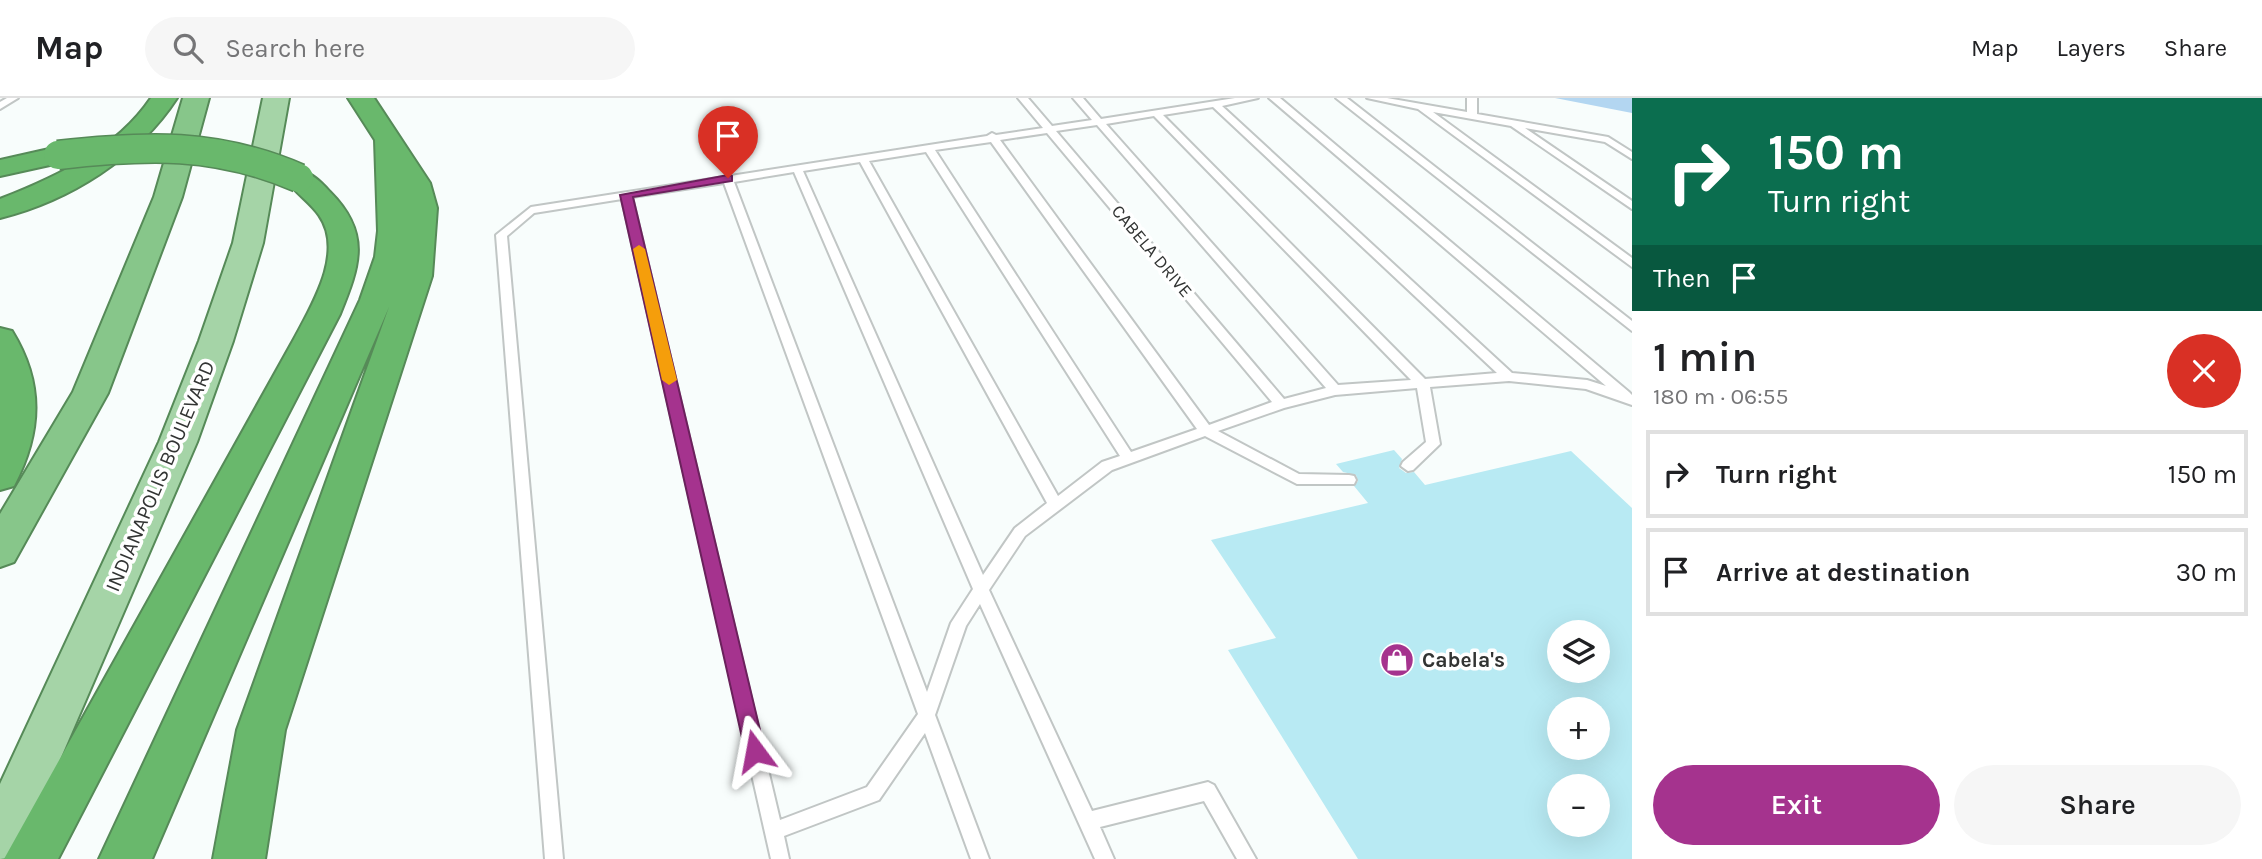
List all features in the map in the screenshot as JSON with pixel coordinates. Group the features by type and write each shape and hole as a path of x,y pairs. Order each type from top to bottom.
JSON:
{"highway":[{"path":"0,209 94,165 156,114 164,98"},
{"path":"0,550 90,393 168,197 196,98"},
{"path":"239,859 261,730 416,276 422,208 416,183 361,98"},
{"path":"125,859 179,744 376,300 390,257 393,231 388,140"},
{"path":"0,168 58,155 118,148 194,146 250,156 299,178 323,200 339,222 344,245 339,273 276,401 30,859"},
{"path":"0,339 13,364 21,389 18,426 0,475"}],"main road":[{"name":"INDIANAPOLIS BOULEVARD","path":"0,839 45,744 178,442 216,341 248,243 276,98"}],"lane":[{"path":"0,106 13,98"},
{"name":"CABELA DRIVE","path":"1023,98 1281,404"},
{"path":"1078,98 1097,123 1335,390"},
{"path":"554,859 501,236 531,210 1049,127 1097,123 1253,98"},
{"path":"1274,98 1631,400"},
{"path":"1341,98 1632,327"},
{"path":"1372,98 1608,140 1632,156"},
{"path":"1472,98 1472,116"},
{"path":"1215,104 1509,377"},
{"path":"1420,106 1632,263"},
{"path":"1156,113 1423,384 1433,444 1408,466"},
{"path":"1511,123 1632,206"},
{"path":"992,136 1206,431 1297,479 1349,480"},
{"path":"928,147 1129,458"},
{"path":"862,157 1055,505"},
{"path":"797,168 981,589 1105,859"},
{"path":"728,178 980,859"},
{"path":"626,195 780,859"},
{"path":"774,831 873,794 927,715 959,622 1020,532 1107,466 1281,404 1335,390 1509,377 1587,385 1631,400"},
{"path":"1088,821 1208,791 1247,859"}],"water":[{"path":"1555,98 1632,98 1632,113"}],"building":[{"name":"Cabela's","path":"1394,450 1402,459 1399,468 1406,473 1414,472 1425,485 1571,451 1632,508 1632,859 1358,859 1228,650 1276,638 1211,540 1368,503 1354,486 1358,481 1356,475 1343,472 1336,464"}],"slow traffic":[{"path":"639,249 669,380"}],"place":[{"name":"Cabela's","path":"1397,660"}],"route":[{"path":"728,178 626,195 755,751"}]}
